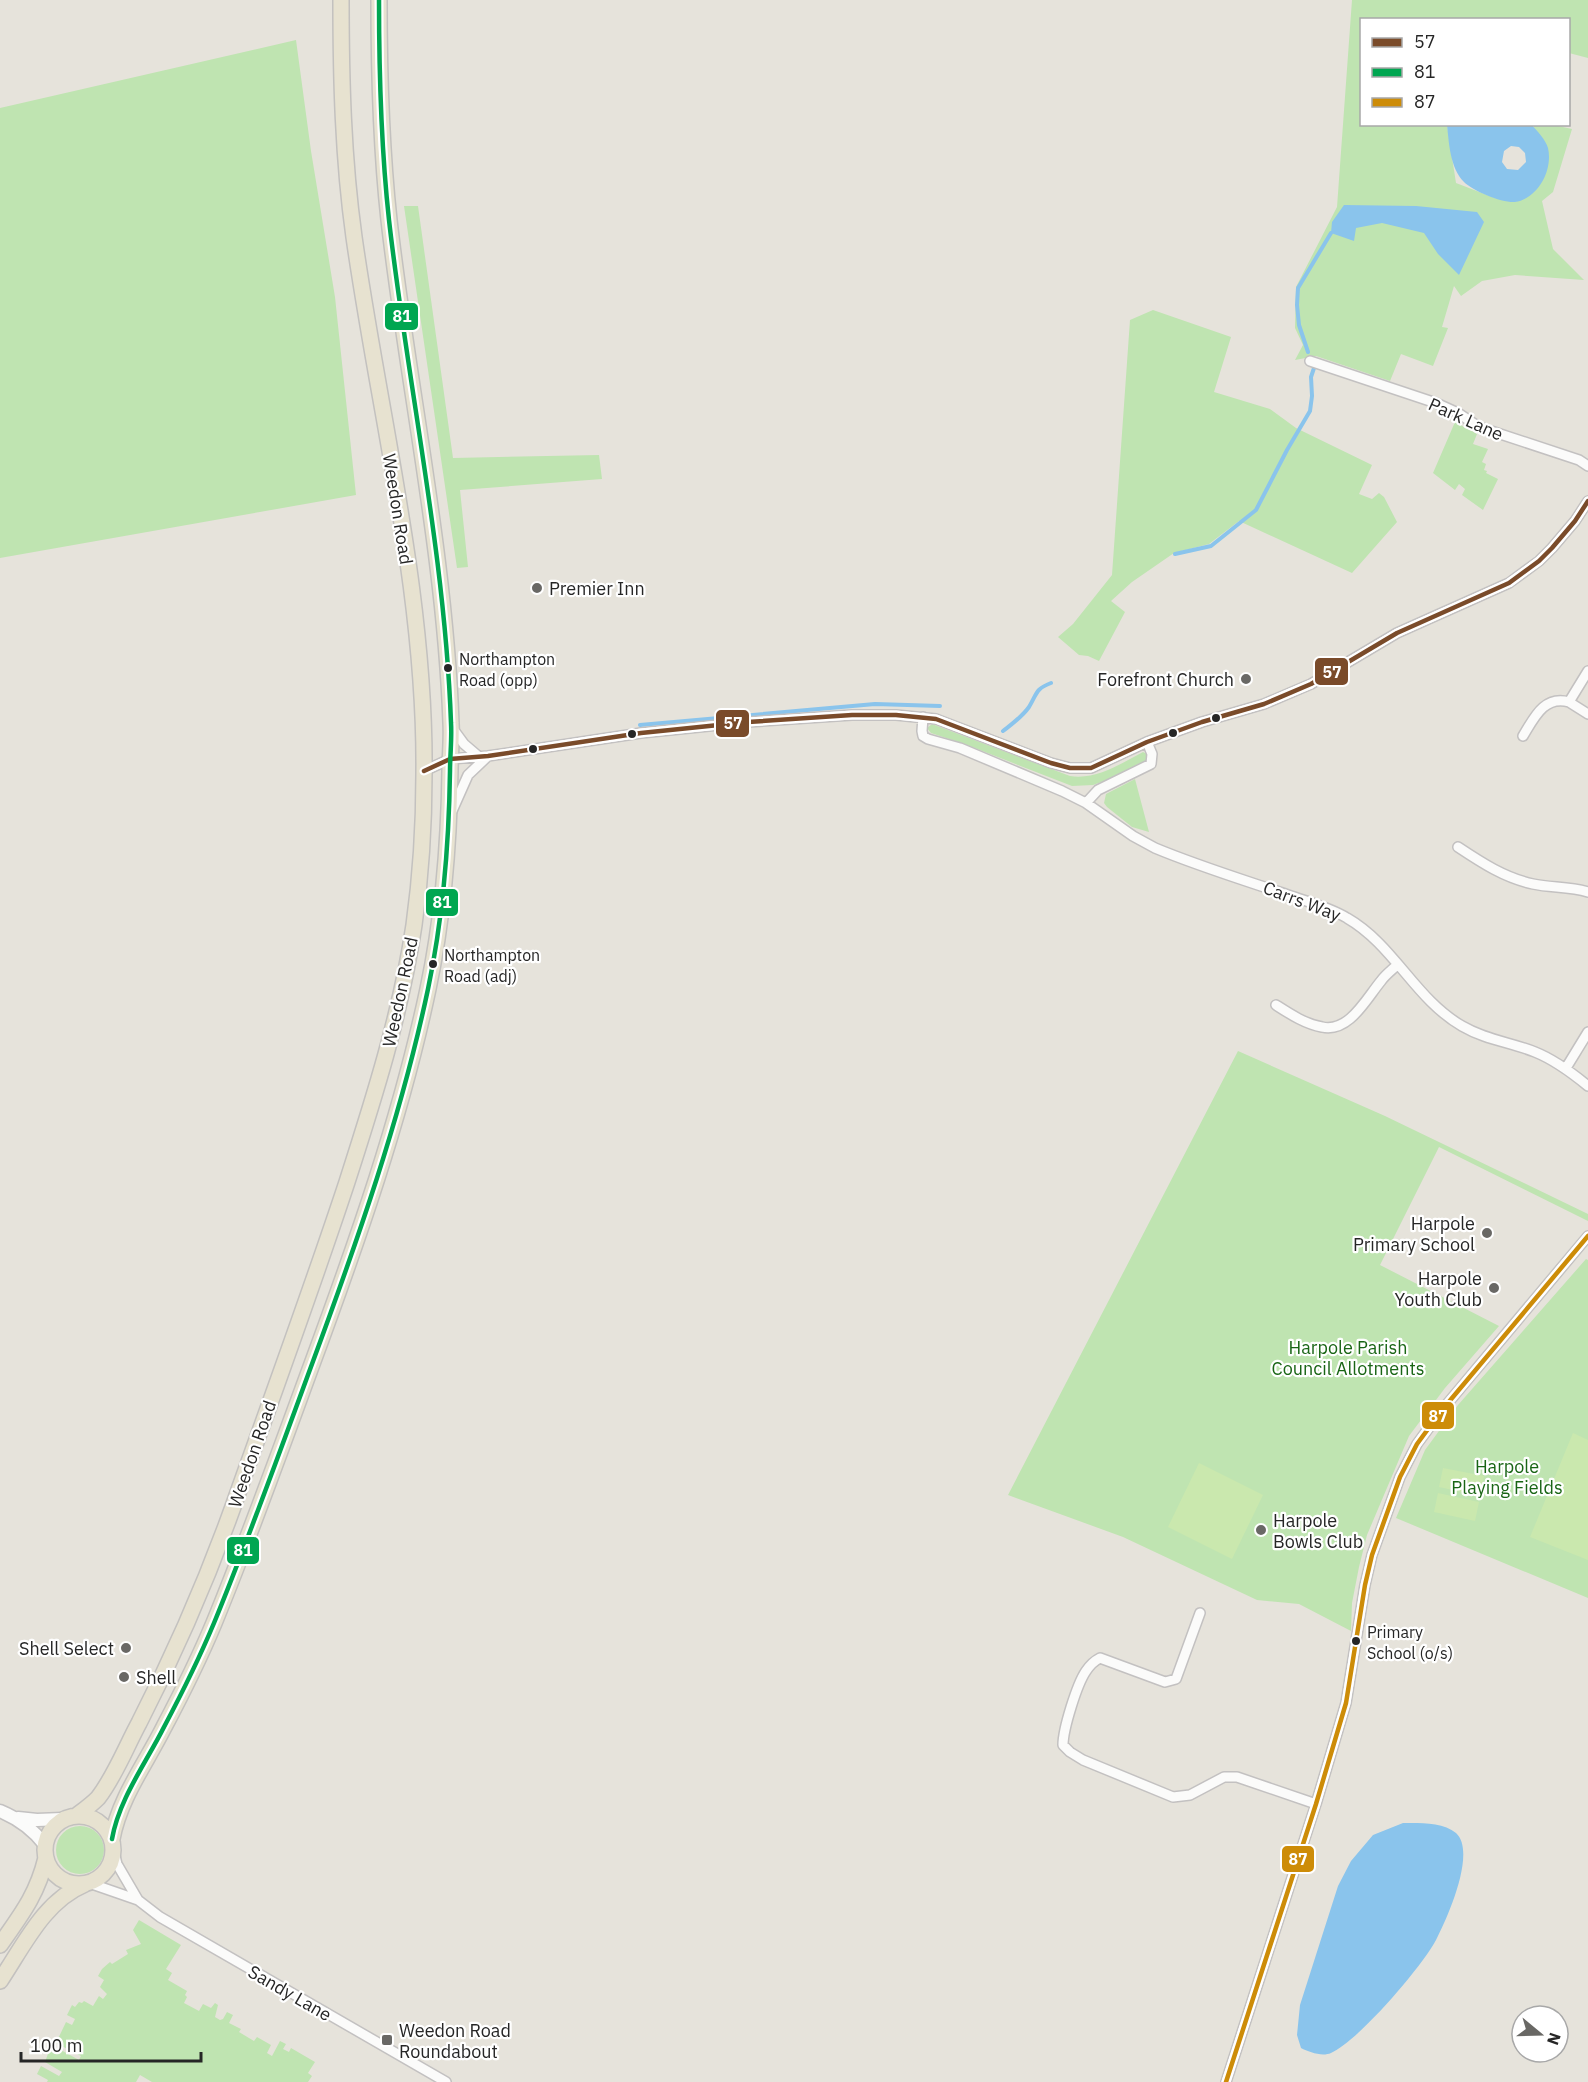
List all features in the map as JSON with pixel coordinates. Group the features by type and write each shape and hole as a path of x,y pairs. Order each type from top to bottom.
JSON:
{"highway":[{"name":"Weedon Road","path":"69,1818 95,1801 105,1787 149,1703 221,1542 320,1264 378,1086 399,1005 410,944 418,886 424,771 418,650 409,576 352,224 345,154 341,0"},
{"name":"Weedon Road","path":"113,1846 115,1823 211,1631 275,1465 363,1224 408,1071 435,952 449,818 451,727 445,636 434,539 389,217 382,129 379,0"},
{"path":"0,1946 34,1894 41,1879 51,1831 69,1818 84,1815 98,1821 109,1832 113,1846 109,1868 104,1874 70,1890 46,1912 0,1980"},
{"path":"46,1851 52,1871 63,1880 76,1884 87,1883"}],"street":[{"name":"Park Lane","path":"1310,361 1436,403 1458,412 1479,427 1579,460 1588,466"},
{"path":"424,771 450,759 488,756 641,733 852,715 923,717 953,724 1051,763 1070,768 1091,768 1148,742 1202,722 1264,704 1311,684 1397,633 1509,583 1539,561 1552,548 1588,501"},
{"path":"1569,702 1588,671"},
{"path":"1523,736 1540,711 1559,699 1569,702 1588,714"},
{"name":"Carrs Way","path":"923,717 923,736 928,739 960,748 1086,802 1133,836 1155,848 1346,917 1381,944 1424,996 1444,1015 1464,1028 1494,1041 1533,1051 1566,1068 1588,1086"},
{"path":"451,727 464,744 478,756"},
{"path":"1086,802 1098,790 1151,764 1152,754 1148,742"},
{"path":"449,818 463,783 473,769 488,756"},
{"path":"1458,847 1488,867 1512,878 1532,884 1588,891"},
{"path":"1276,1005 1311,1025 1328,1028 1335,1026 1353,1016 1383,978 1397,965"},
{"path":"1566,1068 1588,1032"},
{"path":"1226,2082 1316,1804 1346,1703 1365,1585 1372,1556 1400,1478 1417,1444 1442,1410 1588,1236"},
{"path":"1200,1612 1176,1679 1165,1682 1100,1658 1093,1662 1084,1673 1063,1732 1063,1745 1083,1760 1173,1797 1190,1795 1224,1777 1237,1777 1316,1804"},
{"path":"0,1811 17,1818 37,1820 69,1818"},
{"path":"17,1818 38,1836 46,1851"},
{"path":"113,1846 117,1864 138,1900"},
{"path":"87,1883 138,1900"},
{"name":"Sandy Lane","path":"138,1900 160,1917 446,2082"}],"green space":[{"path":"1352,0 1588,0 1588,58 1570,53 1570,18 1360,18 1360,126 1447,126 1456,183 1495,198 1515,202 1530,194 1534,126 1558,126 1572,129 1553,192 1542,201 1553,249 1584,280 1515,275 1482,281 1461,296 1454,286 1442,327 1448,328 1433,366 1401,354 1390,381 1316,356 1295,360 1303,345 1295,328 1296,287 1337,207"},
{"path":"296,40 311,151 335,297 356,495 0,558 0,108"},
{"path":"404,206 418,206 453,458 599,455 602,479 460,490 468,567 457,568"},
{"path":"1153,310 1231,337 1214,392 1270,409 1296,428 1372,465 1359,494 1372,499 1379,493 1384,497 1397,522 1352,573 1239,521 1209,544 1174,553 1132,582 1111,601 1125,612 1099,661 1079,655 1058,637 1073,624 1112,575 1130,320"},
{"path":"1455,422 1477,434 1473,444 1488,449 1482,462 1486,464 1484,470 1498,479 1483,510 1462,495 1465,489 1459,484 1455,490 1433,473"},
{"path":"932,724 1070,776 1090,776 1117,766 1143,752 1149,755 1149,759 1118,776 1093,785 1072,786 931,733 927,728"},
{"path":"1135,779 1149,832 1132,827 1104,803 1106,794"},
{"name":"Harpole Parish Council Allotments","path":"1238,1051 1385,1116 1588,1214 1588,1221 1439,1147 1380,1265 1499,1326 1445,1388 1409,1436 1367,1535 1352,1603 1351,1631 1299,1604 1257,1600 1123,1537 1008,1495"},
{"name":"Harpole Playing Fields","path":"1586,1259 1588,1260 1588,1598 1396,1518 1425,1450 1458,1405"},
{"path":"1573,1433 1588,1440 1588,1560 1530,1537"},
{"path":"1199,1463 1263,1495 1232,1559 1168,1527"},
{"path":"1443,1468 1484,1476 1480,1496 1439,1487"},
{"path":"1438,1493 1479,1502 1475,1521 1434,1512"},
{"path":"75,1826 85,1826 100,1836 104,1850 103,1859 94,1870 85,1874 75,1874 60,1864 56,1855 56,1845 66,1830"},
{"path":"139,1920 181,1945 166,1969 172,1973 168,1980 187,1991 184,2003 199,2011 203,2004 211,2008 215,2003 218,2005 215,2017 223,2019 227,2012 233,2015 229,2023 241,2029 239,2032 254,2041 257,2037 271,2045 267,2053 272,2056 280,2041 286,2044 283,2049 289,2052 291,2048 315,2062 308,2073 312,2076 308,2082 152,2082 140,2075 136,2082 47,2082 48,2080 37,2074 41,2066 59,2076 62,2072 45,2062 49,2051 58,2053 59,2049 79,2060 81,2056 56,2043 66,2022 72,2025 75,2019 67,2015 72,2005 75,2007 79,2002 84,2001 93,2006 99,1996 103,1999 107,1994 100,1987 104,1980 98,1976 110,1962 112,1964 128,1954 126,1950 141,1944 133,1930"}],"water":[{"path":"1447,126 1533,126 1548,148 1549,156 1546,173 1537,189 1524,199 1509,202 1488,196 1464,182 1456,170 1451,155","holes":["1511,146 1519,147 1525,153 1526,162 1518,170 1507,169 1502,162 1504,151"]},
{"path":"1344,205 1416,206 1477,212 1484,222 1459,275 1438,254 1424,233 1382,223 1356,228 1354,241 1331,233 1332,222"},
{"path":"1403,1823 1445,1827 1456,1833 1462,1842 1462,1870 1447,1917 1436,1940 1417,1968 1357,2034 1331,2053 1316,2054 1304,2050 1301,2048 1297,2035 1300,2005 1338,1886 1351,1861 1373,1835"}],"waterway":[{"path":"1308,352 1299,325 1298,288 1331,233"},
{"path":"1175,554 1211,546 1256,510 1310,411 1311,377 1314,368"},
{"path":"1003,731 1026,711 1039,690 1051,683"},
{"path":"640,725 875,704 940,706"}],"transit line":[{"name":"81","path":"112,1839 127,1795 157,1741 214,1623 329,1318 377,1179 405,1084 428,989 438,935 447,853 449,798 451,729 447,660 434,534 389,220 381,110 379,0"},
{"name":"57","path":"424,771 450,759 488,756 641,733 748,722 852,715 896,715 936,719 1051,763 1070,768 1091,768 1147,742 1202,722 1264,704 1311,684 1397,633 1509,583 1539,561 1552,548 1575,521 1588,501"},
{"name":"87","path":"1226,2082 1316,1804 1346,1703 1372,1555 1400,1477 1417,1444 1442,1410 1588,1236"}],"place":[{"name":"Premier Inn","path":"537,588"},
{"name":"Northampton Road (opp)","path":"448,668"},
{"name":"Forefront Church","path":"1246,679"},
{"name":"Northampton Road (adj)","path":"433,964"},
{"name":"Harpole Primary School","path":"1487,1233"},
{"name":"Harpole Youth Club","path":"1494,1288"},
{"name":"Harpole Bowls Club","path":"1261,1530"},
{"name":"Primary School (o/s)","path":"1356,1641"},
{"name":"Shell Select","path":"126,1648"},
{"name":"Shell","path":"124,1677"},
{"name":"Weedon Road Roundabout","path":"387,2040"}]}
